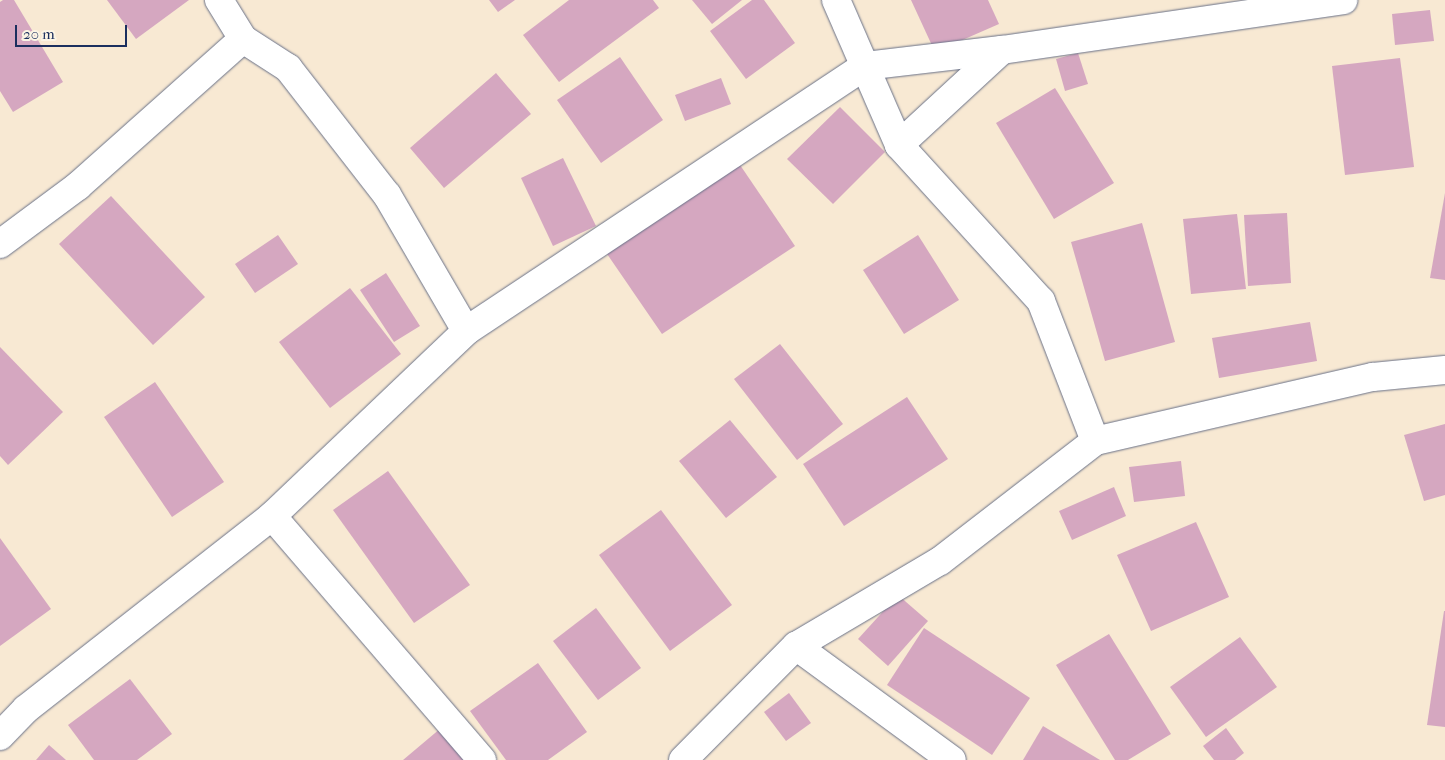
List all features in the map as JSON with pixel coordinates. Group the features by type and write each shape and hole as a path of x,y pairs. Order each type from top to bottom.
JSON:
{"street":[{"path":"219,0 243,39 288,68 387,195 466,331"},
{"path":"836,0 899,145 1041,301 1095,441"},
{"path":"0,736 26,709 272,516 466,331 865,66 1002,50 1343,0"},
{"path":"0,244 78,186 243,39"},
{"path":"899,145 1002,50"},
{"path":"682,760 796,646 940,561 1095,441 1373,377 1445,370"},
{"path":"272,516 482,760"},
{"path":"796,646 952,760"}],"building":[{"path":"3,0 14,0 63,82 13,112 0,91 0,2"},
{"path":"107,0 189,0 136,39"},
{"path":"489,0 515,0 498,12"},
{"path":"569,0 653,0 659,8 559,82 523,35"},
{"path":"692,0 742,0 712,24"},
{"path":"752,0 764,0 795,43 746,79 710,31"},
{"path":"911,0 988,0 999,24 935,52"},
{"path":"1430,10 1434,41 1395,45 1392,14"},
{"path":"1078,53 1088,84 1065,91 1056,59"},
{"path":"620,57 663,120 601,163 557,100"},
{"path":"1400,58 1414,167 1345,175 1332,66"},
{"path":"496,73 531,114 444,188 410,148"},
{"path":"721,78 731,104 685,121 675,95"},
{"path":"1055,88 1114,183 1054,219 996,123"},
{"path":"840,107 885,152 833,204 787,159"},
{"path":"563,158 596,226 553,246 521,178"},
{"path":"738,162 795,246 662,334 605,251"},
{"path":"1445,193 1445,280 1430,278"},
{"path":"111,196 205,297 153,345 59,244"},
{"path":"1287,213 1291,283 1248,286 1244,215"},
{"path":"1237,214 1246,289 1191,294 1183,219"},
{"path":"1142,223 1175,342 1105,361 1071,242"},
{"path":"278,235 298,264 255,293 235,264"},
{"path":"918,235 959,300 904,334 863,270"},
{"path":"386,273 420,326 394,342 360,290"},
{"path":"350,288 401,354 330,408 279,342"},
{"path":"1310,322 1317,361 1219,378 1212,338"},
{"path":"780,344 843,424 797,460 734,379"},
{"path":"0,347 63,412 8,465 0,456"},
{"path":"155,382 224,482 172,517 104,417"},
{"path":"907,397 948,459 844,526 803,464"},
{"path":"730,420 777,477 726,518 679,461"},
{"path":"1445,424 1445,495 1424,501 1404,435"},
{"path":"1181,461 1185,496 1134,502 1129,467"},
{"path":"388,471 470,585 414,623 333,510"},
{"path":"1114,487 1126,516 1072,540 1059,511"},
{"path":"661,510 732,605 670,651 599,555"},
{"path":"1196,522 1229,597 1151,631 1117,555"},
{"path":"0,538 51,609 0,646"},
{"path":"898,595 928,621 888,666 858,639"},
{"path":"596,608 641,668 598,700 553,641"},
{"path":"1445,611 1445,727 1427,725"},
{"path":"924,628 1030,698 992,755 887,685"},
{"path":"1109,634 1171,734 1128,760 1115,760 1056,665"},
{"path":"1240,637 1277,687 1206,737 1170,687"},
{"path":"538,663 587,732 548,760 506,760 470,711"},
{"path":"130,679 172,734 137,760 94,760 68,725"},
{"path":"789,693 811,723 786,741 764,712"},
{"path":"1043,726 1100,760 1023,760"},
{"path":"441,728 467,760 403,760"},
{"path":"1226,728 1244,753 1235,760 1214,760 1203,746"},
{"path":"49,745 66,760 36,760"}]}
